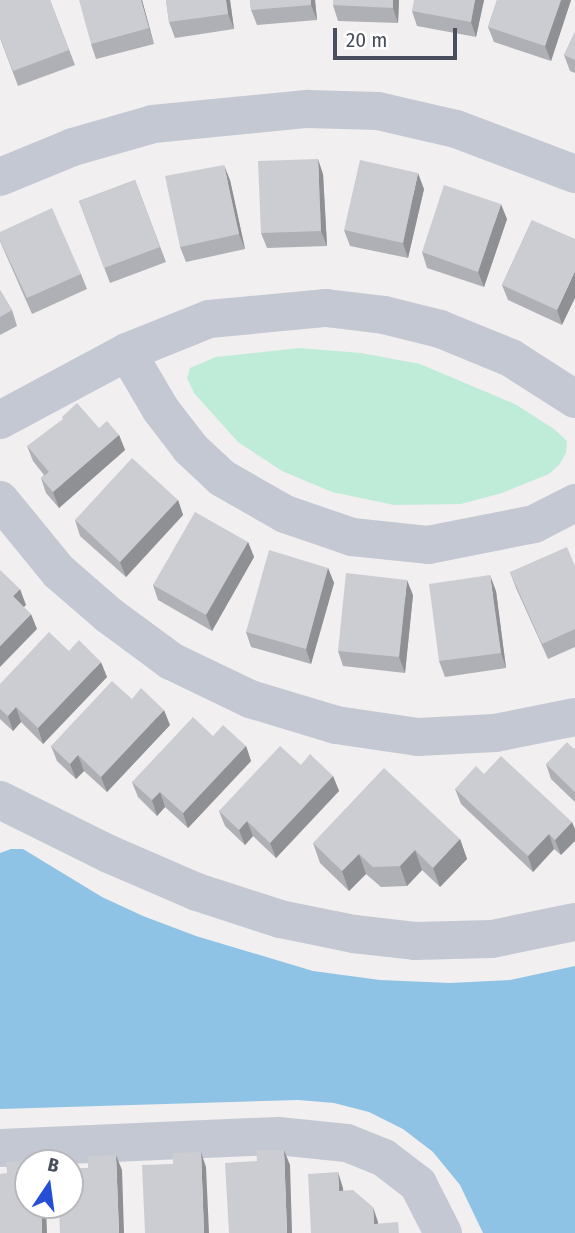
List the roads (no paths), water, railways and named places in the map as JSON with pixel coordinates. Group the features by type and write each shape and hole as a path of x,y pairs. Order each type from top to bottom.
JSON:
{"street":[{"path":"0,177 74,147 153,124 307,108 378,111 456,129 575,174"},
{"path":"0,420 127,352 209,319 326,307 384,316 440,329 511,358 575,399"},
{"path":"127,352 161,410 191,449 222,478 285,514 352,537 428,545 534,524 575,503"},
{"path":"0,500 59,572 110,616 171,661 250,699 336,725 418,737 495,733 575,717"},
{"path":"0,800 109,855 197,892 292,921 354,934 415,941 492,939 575,922"},
{"path":"0,1147 278,1136 346,1143 384,1158 418,1184 443,1233"}],"water":[{"path":"23,849 102,897 143,916 196,936 313,971 380,980 450,983 510,980 575,966 575,1233 483,1233 460,1185 433,1152 403,1129 369,1112 334,1103 298,1100 0,1109 0,853"}]}
